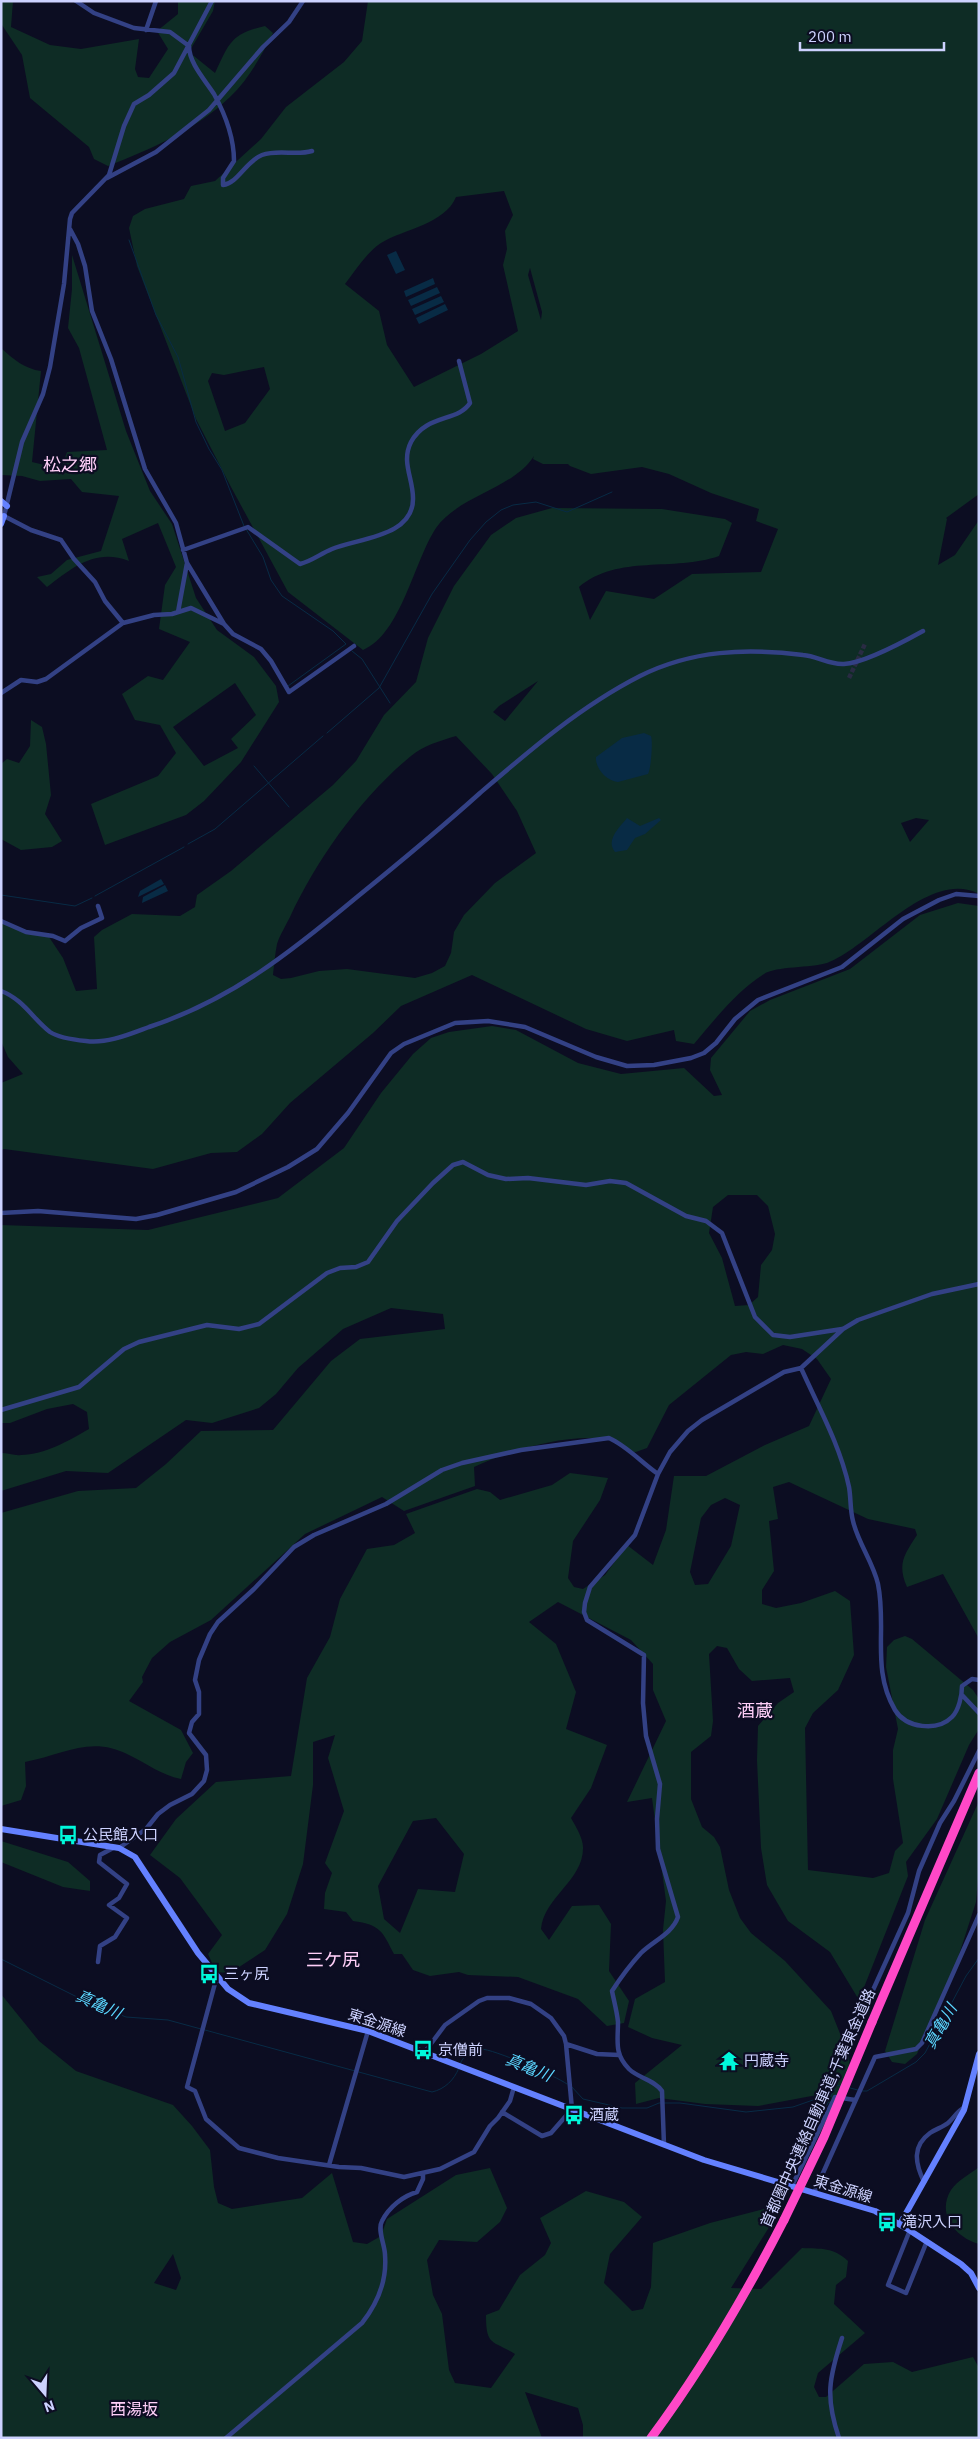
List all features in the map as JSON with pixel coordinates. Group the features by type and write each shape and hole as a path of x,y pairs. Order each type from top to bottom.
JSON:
{"highway":[{"name":"首都圏中央連絡自動車道;千葉東金道路","path":"651,2438 687,2388 727,2324 784,2220 824,2137 979,1773"}],"main road":[{"path":"1,500 7,506"},
{"path":"1,524 4,516"},
{"name":"東金源線","path":"1,1829 117,1848 135,1856 198,1953 228,1989 249,2003 368,2031 704,2160 875,2211 910,2230 961,2264 971,2273 979,2288"},
{"path":"900,2224 965,2106 979,2054"}],"street":[{"path":"76,1 94,13 146,30 170,32 189,46"},
{"path":"146,30 156,1"},
{"path":"106,179 116,155 124,126 134,104 149,95 174,73 212,1"},
{"path":"123,623 105,601 95,582 74,559 61,540 31,530 4,516 22,442 43,394 50,367 64,284 72,213 106,179 156,152 218,101 263,47 289,22 303,1"},
{"path":"189,46 189,52 218,101 230,136 234,161 223,178 222,185 229,184 249,162 263,155 282,152 300,155 312,151"},
{"path":"69,228 78,244 85,266 92,310 111,359 145,469 176,523 187,563 224,624 233,634 261,650 271,661 289,692 354,646"},
{"path":"183,550 248,527 300,564 311,561 332,549 393,530 402,524 412,507 413,498 406,464 406,455 411,442 428,423 466,409 470,404 459,361"},
{"path":"178,612 187,563"},
{"path":"1,693 21,680 36,682 46,679 123,623 140,617 164,616 191,608 224,624"},
{"path":"1,991 18,1000 53,1034 90,1042 121,1037 168,1021 201,1008 265,970 430,837 512,764 571,718 640,676 666,664 701,654 728,651 761,650 807,655 829,663 852,663 923,631"},
{"path":"1,1213 38,1211 136,1219 197,1204 248,1187 288,1167 317,1149 348,1113 390,1053 404,1044 454,1024 488,1021 525,1027 596,1058 627,1066 654,1065 691,1058 704,1052 716,1043 735,1019 758,1000 842,967 903,919 939,900 956,894 979,896"},
{"path":"1,921 26,932 53,936 65,941 81,928 102,918 98,906"},
{"path":"1,1410 80,1388 124,1348 139,1342 207,1326 239,1329 259,1324 327,1273 340,1268 356,1267 368,1262 397,1221 432,1183 454,1165 463,1162 488,1175 506,1179 528,1178 586,1184 610,1181 626,1184 686,1216 706,1221 722,1233 756,1318 773,1335 790,1337 843,1329"},
{"path":"664,2145 663,2106 659,2087 631,2071 618,2055 616,2048 617,2014 612,1991 624,1972 642,1952 672,1929 678,1917 658,1849 657,1819 660,1784 646,1736 643,1703 644,1655 588,1620 584,1612 590,1587 635,1535 658,1474 678,1441 702,1420 784,1372 801,1368 843,1329 874,1314 944,1291 979,1284"},
{"path":"801,1368 837,1449 848,1487 853,1521 878,1582 882,1627 880,1667 894,1708 906,1721 924,1726 937,1726 953,1716 962,1695 962,1686 966,1681 972,1679 979,1680"},
{"path":"98,1962 100,1946 115,1937 127,1918 109,1906 119,1898 127,1884 99,1862 100,1854 117,1848 146,1829 158,1814 170,1805 192,1794 204,1782 207,1770 206,1755 189,1733 192,1722 199,1714 200,1709 195,1680 199,1660 218,1622 254,1589 294,1547 386,1504 442,1470 495,1455 609,1438 617,1441 658,1474"},
{"path":"962,1695 979,1713"},
{"path":"868,2001 908,1913 919,1871 936,1831 954,1801 979,1751"},
{"path":"814,2193 875,2057 916,2048 922,2043 979,1915"},
{"path":"217,1976 187,2087 195,2091 206,2119 239,2148 278,2158 361,2168 404,2177 423,2174 470,2155 479,2146 490,2126 510,2100 514,2087"},
{"path":"424,2053 445,2025 479,2001 487,1998 510,1998 531,2004 551,2018 564,2036 566,2044 572,2109 551,2133 542,2136 502,2112"},
{"path":"329,2165 368,2031"},
{"path":"566,2044 598,2054 618,2055"},
{"path":"792,2186 835,2097 855,2100"},
{"path":"924,2183 916,2161 916,2150 921,2141 931,2132 949,2123 958,2111 965,2106"},
{"path":"226,2438 362,2323 373,2309 382,2283 386,2256 380,2226 382,2220 405,2196 417,2192 423,2179 423,2174"},
{"path":"910,2230 888,2284 906,2293 927,2241"},
{"path":"839,2438 829,2395 842,2338"}],"green space":[{"path":"1,1 13,1 11,27 50,45 81,49 139,39 135,69 138,77 149,78 168,49 157,31 178,14 178,1 215,1 213,11 189,52 215,73 228,47 237,37 253,29 265,26 273,33 249,75 237,90 217,108 173,137 141,153 108,166 94,159 89,147 30,98 22,55 2,25"},
{"path":"368,1 979,1 979,494 946,518 938,565 955,555 979,520 979,894 960,889 940,892 920,900 844,955 827,963 769,971 744,989 718,1015 694,1044 676,1041 674,1030 627,1041 586,1029 472,975 401,1006 373,1033 290,1103 262,1134 237,1152 211,1153 153,1169 1,1150 1,1083 23,1074 8,1057 1,1041 1,923 49,937 63,958 76,991 97,989 94,937 102,930 132,914 180,916 195,907 197,895 231,871 333,785 356,761 384,715 416,682 428,638 454,586 491,535 516,518 552,508 662,509 725,519 732,523 719,556 702,561 611,570 594,577 579,587 590,620 606,591 654,599 692,574 761,572 778,529 756,521 759,509 711,493 669,474 642,467 591,474 568,464 543,464 533,459 534,456 513,477 458,508 436,528 397,613 376,642 363,650 288,592 196,419 137,266 129,228 133,216 145,209 184,199 191,186 215,181 261,139 286,107 344,62 362,41","holes":["504,191 513,215 505,231 507,249 503,265 518,331 481,354 414,387 387,345 379,311 345,284 362,262 381,243 434,220 451,206 456,197","530,268 542,312 541,320 528,275","264,367 270,389 245,423 225,431 208,381 212,373 224,375","538,681 505,721 493,712 499,706","456,736 492,774 517,811 536,853 495,883 464,915 454,932 451,953 445,966 432,973 415,978 347,969 319,971 281,979 273,975 277,944 281,934 313,873 342,830 375,790 393,772 416,752","916,818 929,820 910,842 901,823"]},
{"path":"72,255 126,431 150,491 172,524 196,598 217,630 254,657 276,686 279,702 241,762 204,801 186,815 105,845 91,804 158,776 176,753 160,725 135,720 122,694 148,676 163,680 190,642 159,629 165,585 176,567 158,523 122,539 129,561 106,557 95,558 66,573 47,587 37,577 51,574 67,560 101,551 119,496 82,492 71,479 40,481 22,476 1,475 1,348 24,366 41,371 32,462 61,469 67,452 107,450 79,348 68,328 72,289","holes":["235,683 256,715 231,739 238,748 204,766 173,727"]},
{"path":"31,720 42,727 46,744 51,795 45,814 62,841 52,847 21,850 1,839 1,764 7,759 19,763 30,746"},
{"path":"958,903 979,906 979,1664 978,1637 943,1574 907,1587 902,1566 905,1554 917,1535 915,1529 868,1519 789,1482 773,1487 778,1519 769,1521 774,1571 762,1590 762,1604 776,1608 801,1603 835,1591 850,1601 854,1655 838,1690 813,1713 805,1728 808,1870 873,1878 889,1873 895,1851 903,1843 893,1779 893,1750 898,1729 886,1667 887,1647 894,1640 905,1636 912,1639 973,1690 979,1699 979,1729 969,1745 937,1819 906,1862 908,1876 859,2000 830,1952 788,1921 767,1885 761,1848 757,1760 758,1726 778,1703 794,1692 790,1678 752,1681 739,1669 727,1648 717,1646 709,1654 713,1721 711,1736 691,1752 691,1799 702,1827 714,1837 720,1847 729,1890 740,1918 751,1933 785,1961 831,2011 849,2056 850,2077 837,2108 817,2095 758,2106 705,2104 659,2098 636,2104 635,2083 682,2045 652,2038 628,2027 635,1999 665,1982 663,1930 666,1901 652,1798 627,1802 666,1721 653,1690 653,1664 631,1640 558,1602 529,1622 556,1644 576,1692 566,1729 607,1745 591,1788 571,1818 582,1840 582,1859 571,1879 549,1907 541,1929 549,1940 572,1906 599,1905 611,1924 609,1971 629,2001 624,2023 607,2026 578,1999 518,1977 468,1975 459,1972 430,1976 413,1970 402,1954 394,1954 380,1930 370,1925 353,1921 346,1912 324,1909 325,1893 332,1873 325,1863 344,1811 328,1758 335,1735 313,1742 313,1785 303,1864 287,1914 265,1950 230,1973 216,1972 208,1954 222,1935 180,1878 150,1855 176,1819 216,1782 291,1776 307,1678 330,1637 340,1599 367,1549 394,1545 415,1533 406,1514 477,1489 490,1492 500,1500 552,1485 570,1473 608,1478 600,1500 573,1541 568,1578 574,1587 583,1589 605,1575 627,1545 653,1565 666,1530 674,1476 706,1476 765,1445 809,1426 831,1379 817,1359 802,1349 783,1345 763,1354 746,1352 731,1355 669,1405 647,1448 633,1453 609,1440 589,1438 555,1441 521,1449 474,1467 475,1486 404,1511 382,1497 305,1534 211,1620 170,1642 152,1658 142,1677 143,1682 129,1701 181,1730 193,1753 186,1762 181,1779 161,1772 115,1749 102,1747 77,1748 25,1762 26,1786 21,1800 1,1806 1,1513 78,1491 136,1488 166,1464 201,1431 273,1430 331,1361 360,1339 445,1329 443,1314 391,1308 343,1329 298,1368 276,1394 259,1408 212,1423 186,1420 108,1473 66,1471 1,1491 1,1453 19,1455 39,1452 74,1438 89,1429 87,1412 73,1404 47,1409 10,1423 1,1423 1,1225 148,1230 278,1198 344,1148 381,1093 413,1054 431,1038 449,1032 492,1026 516,1030 578,1063 621,1074 684,1068 714,1096 722,1095 710,1070 711,1058 750,1011 770,1000 850,969 920,915","holes":["728,1195 757,1195 768,1206 775,1234 772,1250 761,1265 758,1297 749,1305 735,1306 722,1258 709,1233 713,1207","725,1498 740,1505 731,1546 708,1584 695,1585 690,1572 701,1518 711,1505","436,1818 464,1854 455,1892 418,1889 400,1933 384,1919 378,1886 413,1821"]},
{"path":"979,1801 979,1868 976,1902 956,1964 917,2054 905,2064 892,2062 885,2051 925,1920"},
{"path":"1,1841 68,1862 90,1881 90,1891 63,1887 1,1862"},
{"path":"1,1994 39,2041 76,2071 173,2105 210,2150 214,2187 218,2203 232,2209 302,2198 332,2173 353,2242 367,2244 381,2236 387,2219 456,2175 490,2168 507,2208 500,2222 477,2242 439,2240 427,2260 433,2295 442,2314 449,2370 455,2383 491,2388 515,2354 496,2344 489,2337 486,2315 499,2310 520,2275 545,2255 551,2243 540,2218 586,2191 624,2202 642,2217 610,2254 604,2283 632,2311 643,2309 651,2287 653,2243 710,2223 764,2209 778,2213 731,2288 761,2289 802,2248 832,2251 843,2256 848,2261 846,2277 836,2285 834,2304 865,2333 818,2373 814,2387 819,2397 826,2397 864,2364 893,2362 912,2372 973,2357 979,2368 979,2437 583,2438 583,2425 578,2408 525,2392 542,2438 1,2438","holes":["173,2254 181,2278 176,2290 154,2283"]},
{"path":"979,2167 979,2244 956,2231 947,2216 946,2208 951,2190"}],"water":[{"path":"396,251 405,270 396,274 387,255"},
{"path":"433,278 435,284 406,297 404,291"},
{"path":"437,287 440,293 411,306 408,300"},
{"path":"441,296 444,302 415,315 412,309"},
{"path":"445,304 448,310 419,324 416,318"},
{"path":"644,733 651,736 652,739 651,761 648,774 618,782 606,777 597,765 596,757 622,738"},
{"path":"627,818 640,826 659,818 661,820 645,834 635,838 627,850 615,852 612,847 613,838"},
{"path":"161,879 164,884 138,897 140,891"},
{"path":"165,885 168,891 142,903 143,897"}],"waterway":[{"path":"129,240 156,315 178,357 196,422 222,470 244,526"},
{"path":"327,733 379,688 432,594 470,540 486,522 501,510 513,505 536,502 567,512 612,492"},
{"path":"246,529 263,557 271,580 282,596 333,631 346,644 288,686"},
{"path":"352,651 362,659 390,703"},
{"path":"188,844 215,829 323,736"},
{"path":"254,766 289,807"},
{"path":"95,896 184,847"},
{"path":"1,895 75,906 92,898"},
{"name":"真亀川","path":"862,2091 867,2091 916,2062 925,2053 966,1976 979,1958"},
{"name":"真亀川","path":"1,1959 79,1998 126,2017 168,2020 201,2029"},
{"name":"真亀川","path":"205,2030 432,2092 441,2089 448,2083 459,2068"},
{"name":"真亀川","path":"460,2064 471,2052 481,2049 488,2050 551,2075 567,2084"},
{"name":"真亀川","path":"571,2086 583,2099 622,2108 647,2108 659,2103 680,2103 746,2112 793,2107 813,2100 825,2106 836,2085 841,2086"},
{"name":"真亀川","path":"850,2088 858,2090"}],"tunnel":[{"path":"849,678 865,644"}],"place":[{"name":"公民館入口","path":"68,1835"},
{"name":"三ヶ尻","path":"209,1974"},
{"name":"京僧前","path":"423,2050"},
{"name":"円蔵寺","path":"729,2061"},
{"name":"酒蔵","path":"574,2115"},
{"name":"滝沢入口","path":"887,2222"}],"district":[{"name":"松之郷","path":"70,465"},
{"name":"酒蔵","path":"755,1711"},
{"name":"三ケ尻","path":"333,1960"},
{"name":"西湯坂","path":"134,2409"}]}
